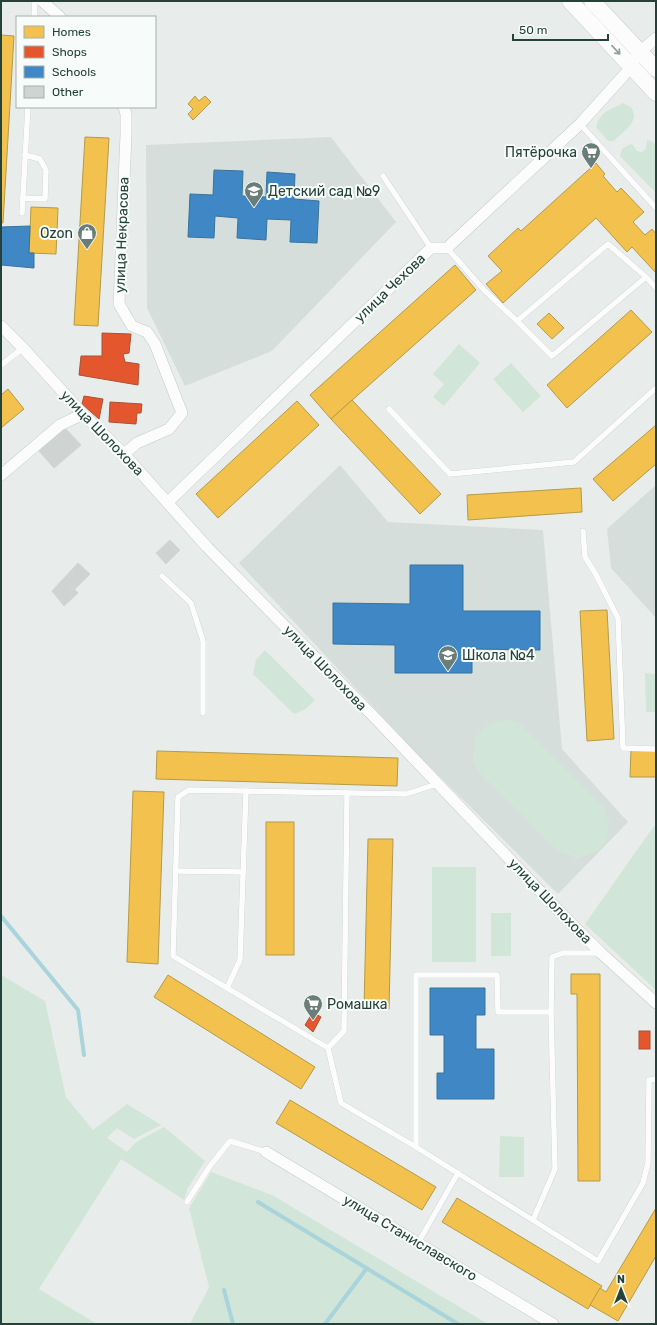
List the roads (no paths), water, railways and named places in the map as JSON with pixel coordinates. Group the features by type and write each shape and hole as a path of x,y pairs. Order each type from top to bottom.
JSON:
{"main road":[{"path":"570,1 656,93"},
{"path":"592,1 656,69"}],"street":[{"path":"42,1 59,16"},
{"path":"447,248 580,124 625,74 640,52 656,38"},
{"name":"улица Некрасова","path":"124,108 126,114 126,134 119,304 132,326 147,332 155,344 182,413 169,429 137,443 124,454"},
{"name":"улица Чехова","path":"168,502 431,248 447,248"},
{"name":"улица Шолохова","path":"1,326 83,414 124,454 207,547 377,720 601,953 656,1003"},
{"path":"1,475 60,425 83,414"},
{"name":"улица Станиславского","path":"266,1152 553,1324"}],"lane":[{"path":"34,16 35,1"},
{"path":"22,213 28,108"},
{"path":"580,124 656,208"},
{"path":"22,198 45,199 46,170 40,159 25,155"},
{"path":"384,176 431,248"},
{"path":"517,321 608,244 656,288"},
{"path":"447,248 484,291 552,356 646,278"},
{"path":"1,365 23,348"},
{"path":"389,409 450,474 574,462 656,388"},
{"path":"583,531 585,556 618,618 623,748 656,749"},
{"path":"162,576 191,603 203,640 203,713"},
{"path":"437,784 406,794 189,790 178,797 173,956 328,1048 341,1103 416,1147 598,1261 643,1183 648,1163 649,1080 656,1079"},
{"path":"227,988 240,960 246,791"},
{"path":"328,1048 344,1031 347,793"},
{"path":"176,871 243,872"},
{"path":"533,1220 555,1169 551,1012 552,957 563,953 601,953"},
{"path":"416,1147 416,975 498,975 498,1012 551,1012"},
{"path":"188,1202 210,1166 230,1140 266,1152"},
{"path":"418,1243 458,1173"}],"waterway":[{"path":"1,916 78,1010 84,1055"},
{"path":"258,1202 458,1324"},
{"path":"325,1324 367,1268"},
{"path":"224,1290 233,1324"}],"place":[{"name":"Пятёрочка","path":"591,169"},
{"name":"Детский сад №9","path":"254,208"},
{"name":"Ozon","path":"87,250"},
{"name":"Школа №4","path":"448,672"},
{"name":"Ромашка","path":"313,1021"}]}
